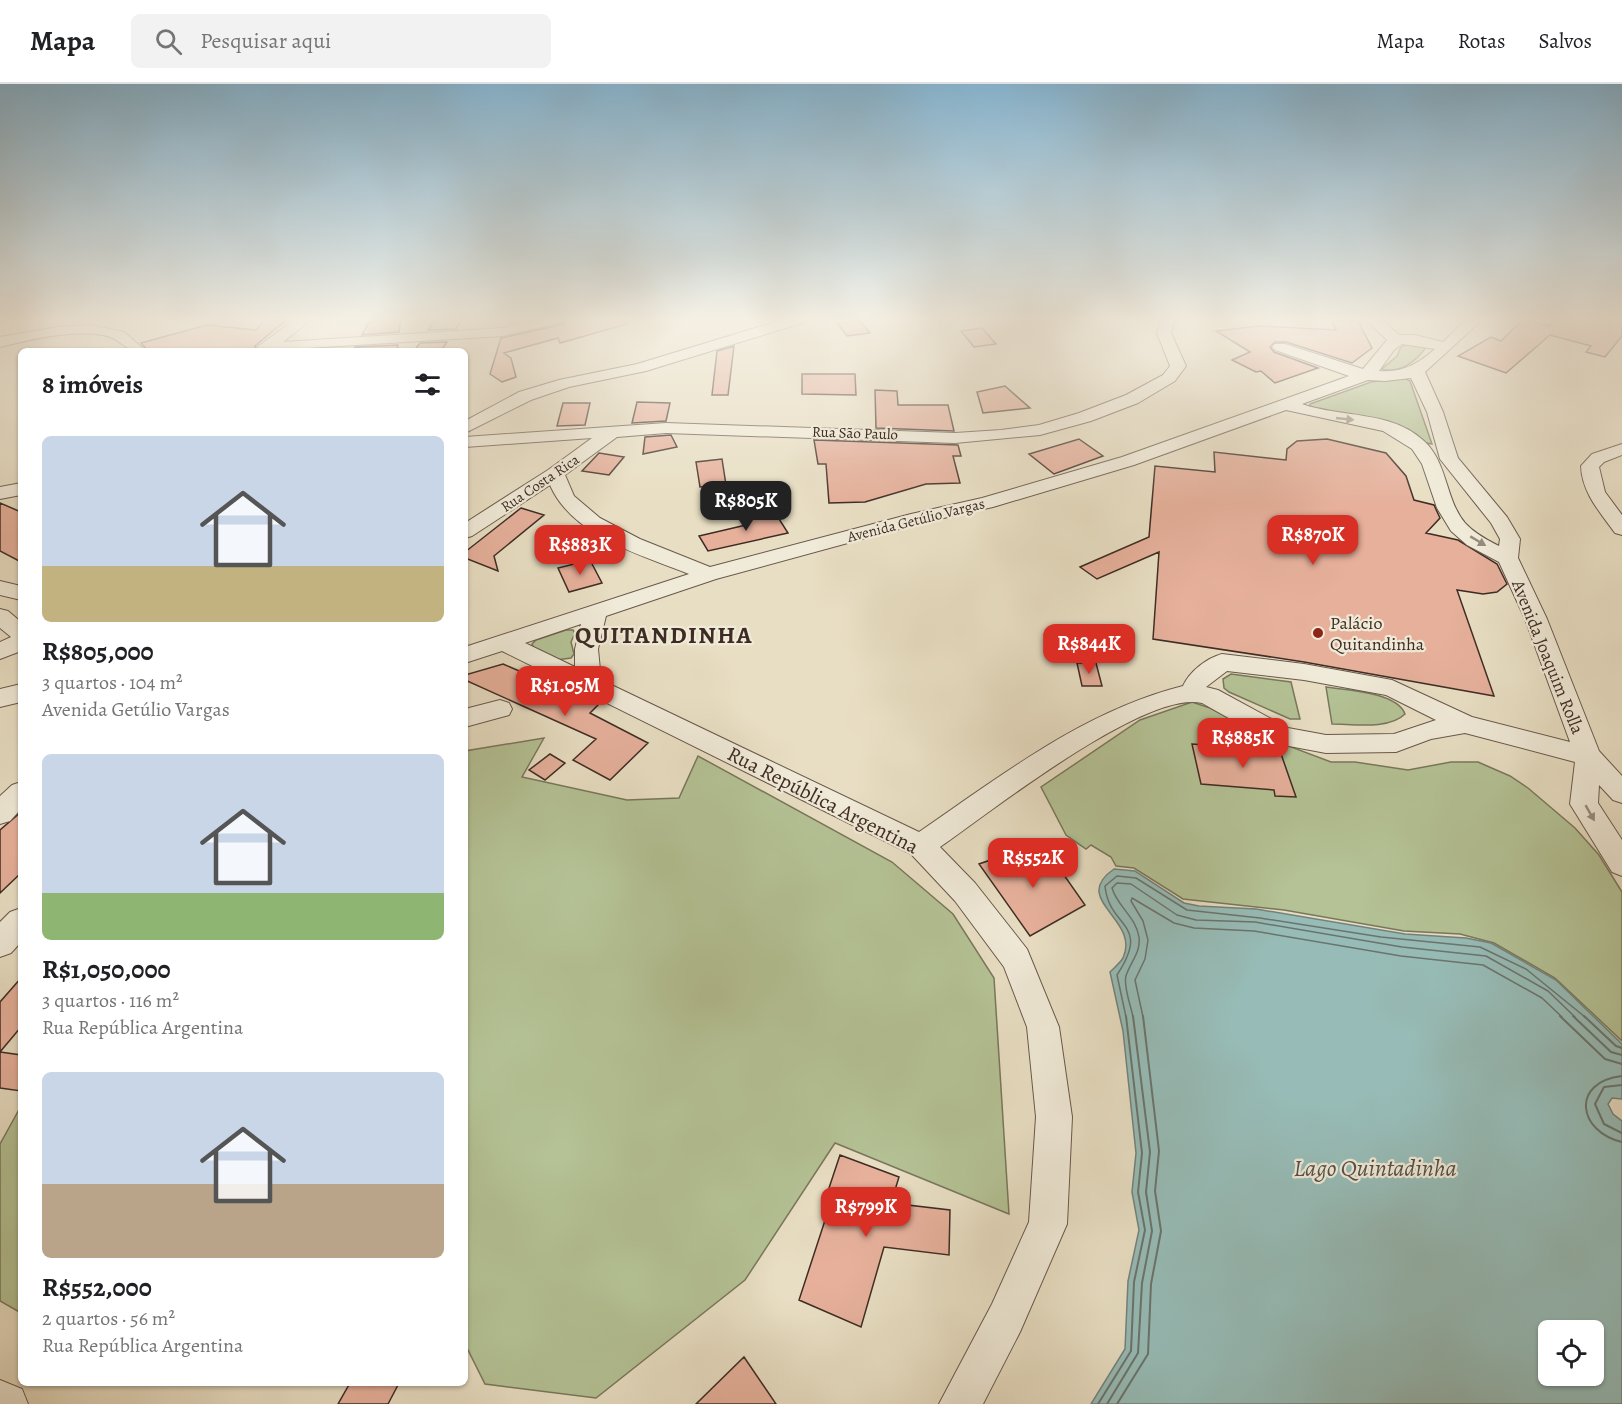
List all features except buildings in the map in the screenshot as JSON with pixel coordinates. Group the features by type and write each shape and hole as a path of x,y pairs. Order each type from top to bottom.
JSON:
{"street":[{"path":"468,426 535,393 577,381"},
{"name":"Rua São Paulo","path":"468,442 666,428 955,438 1040,430 1085,417 1132,399 1164,381"},
{"name":"Avenida Getúlio Vargas","path":"468,654 596,614 709,574 918,518 986,503 1128,461 1352,381"},
{"name":"Avenida Joaquim Rolla","path":"1420,381 1435,412 1449,459 1500,521 1510,540 1508,558 1536,619 1588,756 1622,793"},
{"name":"Avenida Joaquim Rolla","path":"1288,405 1314,415 1376,424 1418,445 1427,458 1457,526 1473,540 1508,558"},
{"name":"Rua Costa Rica","path":"468,530 555,474 612,431"},
{"path":"1622,449 1598,458 1590,466 1589,478 1595,492 1622,529"},
{"path":"1427,458 1449,459"},
{"path":"555,474 567,500 584,515 655,553 709,574"},
{"path":"0,493 18,490"},
{"path":"1443,493 1476,494"},
{"path":"0,588 18,592"},
{"path":"590,686 585,666 585,645 596,614"},
{"path":"0,616 18,631"},
{"path":"0,651 18,643"},
{"name":"Rua República Argentina","path":"506,643 921,846 965,892 1016,959 1043,1027 1054,1117 1048,1224 1006,1318 960,1404"},
{"path":"1192,692 1197,681 1222,662 1304,672 1392,688 1465,724 1588,756"},
{"path":"921,846 1048,757 1121,716 1154,702 1192,692 1209,696 1282,736 1326,744 1396,743 1426,731 1465,724"},
{"path":"0,698 18,694"},
{"path":"468,717 500,709"},
{"name":"Avenida Joaquim Rolla","path":"1588,756 1584,804 1622,864"},
{"path":"0,813 18,795"},
{"path":"0,944 18,924"},
{"path":"0,1401 7,1404"}],"green space":[{"path":"1410,381 1432,444 1425,443 1371,418 1326,413 1310,407 1310,404 1371,382"},
{"path":"566,630 573,630 575,633 571,642 574,654 571,658 556,660 534,649 532,644 536,640"},
{"path":"1231,674 1291,682 1300,719 1290,719 1229,692 1224,688 1223,679"},
{"path":"1326,687 1370,693 1382,697 1392,701 1405,714 1398,719 1380,724 1332,724"},
{"path":"1192,702 1210,708 1262,736 1331,762 1355,762 1408,770 1451,762 1478,762 1510,776 1528,788 1575,828 1599,855 1622,892 1622,1041 1555,978 1494,943 1460,934 1404,931 1284,910 1183,899 1134,868 1116,866 1111,857 1091,845 1086,849 1066,835 1041,787 1140,720"},
{"path":"544,738 522,777 627,800 679,798 698,756 892,862 953,914 994,978 1009,1214 835,1143 745,1280 596,1398 485,1384 468,1350 468,751"},
{"path":"18,1111 18,1311 0,1301 0,1144"}],"water":[{"name":"Lago Quintadinha","path":"1114,869 1135,871 1184,903 1256,909 1405,934 1466,938 1491,943 1556,980 1622,1044 1622,1099 1612,1098 1608,1104 1613,1114 1622,1121 1622,1404 1091,1404 1125,1349 1128,1281 1139,1230 1132,1192 1136,1153 1123,1031 1110,972 1123,958 1126,944 1123,932 1102,900 1099,891 1102,880"}],"place":[{"name":"Palácio Quitandinha","path":"1318,633"}],"district":[{"name":"QUITANDINHA","path":"664,635"}]}
